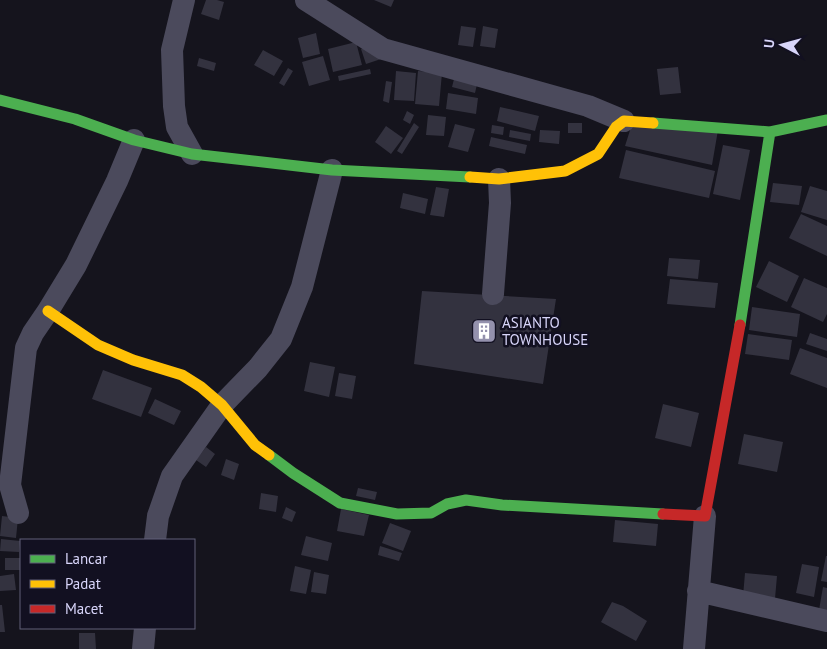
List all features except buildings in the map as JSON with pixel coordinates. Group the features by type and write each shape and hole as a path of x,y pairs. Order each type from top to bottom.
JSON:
{"street":[{"path":"184,0 172,50 174,106 177,127 192,154"},
{"path":"306,0 384,50 588,106 624,121 770,132 827,120"},
{"path":"0,100 75,119 134,140 192,154 332,170 499,179 565,170 594,157 616,127 624,121"},
{"path":"694,649 705,516 746,294 770,132"},
{"path":"18,513 10,485 26,348 33,333 76,264 117,181 134,140"},
{"path":"155,539 158,516 172,476 222,405 258,368 281,339 302,287 332,170"},
{"path":"493,294 500,203 499,179"},
{"path":"48,311 98,345 133,360 182,374 222,405 256,445 293,473 340,504 397,514 431,513 447,504 466,500 502,505 705,516"},
{"path":"698,591 827,621"}],"traffic: fast":[{"path":"0,100 75,119 134,140 192,154 332,170 470,177"},
{"path":"653,123 770,132 827,120"},
{"path":"740,325 770,132"},
{"path":"269,455 340,503 397,514 431,513 447,504 466,500 502,505 663,514"}],"traffic: slow":[{"path":"470,177 499,179 565,171 598,154 616,127 624,121 653,123"},
{"path":"48,311 98,345 133,360 182,375 201,387 222,405 255,445 269,455"}],"traffic: jam":[{"path":"663,514 705,516 740,325"}],"place":[{"name":"ASIANTO TOWNHOUSE","path":"484,331"}]}
